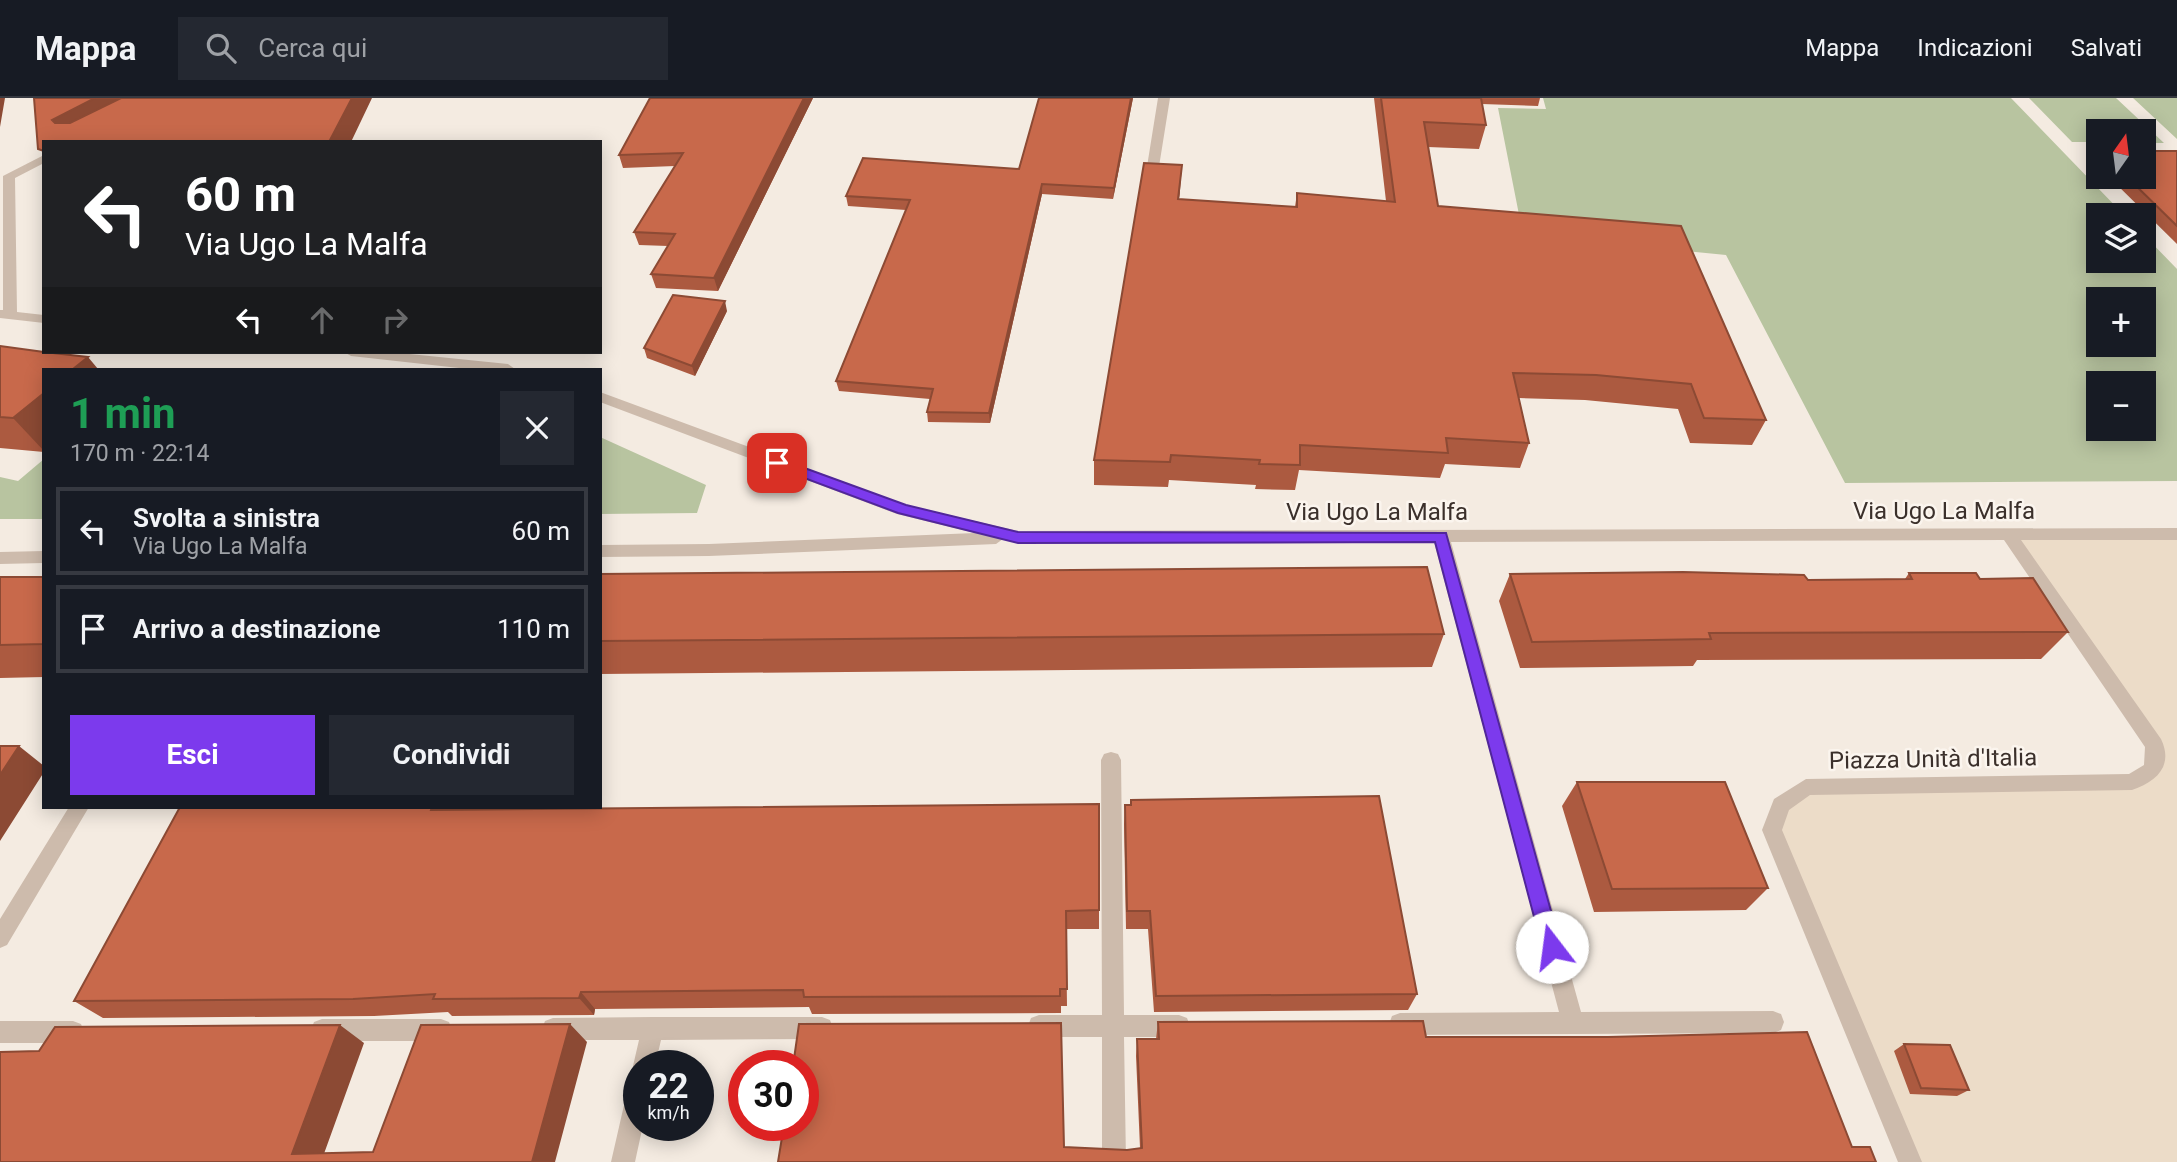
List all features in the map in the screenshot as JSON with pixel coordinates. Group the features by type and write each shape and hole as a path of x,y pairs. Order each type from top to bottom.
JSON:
{"street":[{"path":"1152,179 1164,98"},
{"path":"42,159 9,176 5,315 42,319"},
{"path":"371,354 499,368"},
{"name":"Via Ugo La Malfa","path":"602,398 903,510 1018,537 2177,534"},
{"name":"Piazza Unità d'Italia","path":"1910,1162 1772,830 1782,805 1806,787 2132,782 2154,768 2154,746 2009,535"},
{"path":"602,551 709,550 1018,537"},
{"path":"1441,537 1573,1023"},
{"path":"0,558 42,557"},
{"path":"1111,760 1114,1162"},
{"path":"0,938 78,809"},
{"path":"1377,1024 1773,1022"},
{"path":"1014,1027 1195,1026"},
{"path":"528,1029 847,1027"},
{"path":"648,1050 653,1028"},
{"path":"306,1030 458,1030"},
{"path":"0,1032 97,1032"},
{"path":"623,1162 628,1141"}],"green space":[{"path":"1543,98 2011,98 2086,176 2086,189 2099,189 2112,203 2086,203 2086,273 2156,273 2156,247 2177,269 2177,481 1845,483 1726,255 1523,235 1498,108 1546,109"},
{"path":"2029,98 2116,98 2138,119 2086,119 2086,142 2072,142"},
{"path":"2133,98 2177,98 2177,139"},
{"path":"602,438 706,485 697,513 602,514"},
{"path":"42,461 42,519 0,519 0,477 18,481"}],"shaded area":[{"path":"2009,535 2177,537 2177,1162 1910,1162 1772,830 1806,787 2132,782 2153,769 2153,745"}],"building":[{"path":"34,98 95,98 52,120 55,123 70,123 121,98 352,98 330,140 42,140 42,150 38,149"},
{"path":"650,98 804,98 714,278 651,274 675,234 634,232 683,153 619,155"},
{"path":"1039,98 1131,98 1114,188 1042,184 989,413 927,412 933,389 836,381 910,200 846,196 863,158 1019,169"},
{"path":"1381,98 1481,98 1486,125 1424,122 1438,206 1681,226 1766,420 1704,418 1691,384 1596,375 1513,373 1529,443 1446,438 1448,453 1300,445 1300,465 1259,464 1260,460 1171,455 1170,462 1094,460 1144,163 1182,165 1178,199 1297,207 1297,193 1395,202"},
{"path":"2156,151 2177,151 2177,226 2139,189 2156,189"},
{"path":"673,295 725,301 692,366 644,348"},
{"path":"0,346 42,351 42,354 88,357 74,368 42,368 42,395 13,418 0,417"},
{"path":"1427,567 1444,634 602,641 602,574"},
{"path":"1683,572 1804,575 1808,580 1912,579 1909,573 1976,573 1980,579 2033,578 2068,632 1709,633 1711,639 1532,642 1510,574"},
{"path":"0,577 42,577 42,644 0,645"},
{"path":"0,746 19,746 0,775"},
{"path":"1577,782 1725,782 1768,888 1612,889"},
{"path":"1379,796 1417,994 1156,996 1150,911 1127,911 1125,805 1131,805 1131,800"},
{"path":"1099,804 1099,910 1066,911 1067,989 1060,989 1060,996 804,997 803,990 581,992 579,998 433,999 435,994 353,999 74,1001 179,809"},
{"path":"1423,1021 1426,1037 1608,1037 1807,1032 1852,1147 1870,1147 1876,1162 778,1162 781,1141 819,1141 819,1050 795,1050 799,1024 1061,1023 1064,1147 1127,1150 1142,1148 1137,1039 1159,1039 1158,1022"},
{"path":"570,1024 532,1162 0,1162 0,1052 39,1051 55,1027 340,1025 292,1154 373,1152 421,1025"},
{"path":"1904,1044 1950,1045 1969,1090 1921,1088"}],"route":[{"path":"777,463 903,510 1018,537 1441,537 1552,947"}]}
